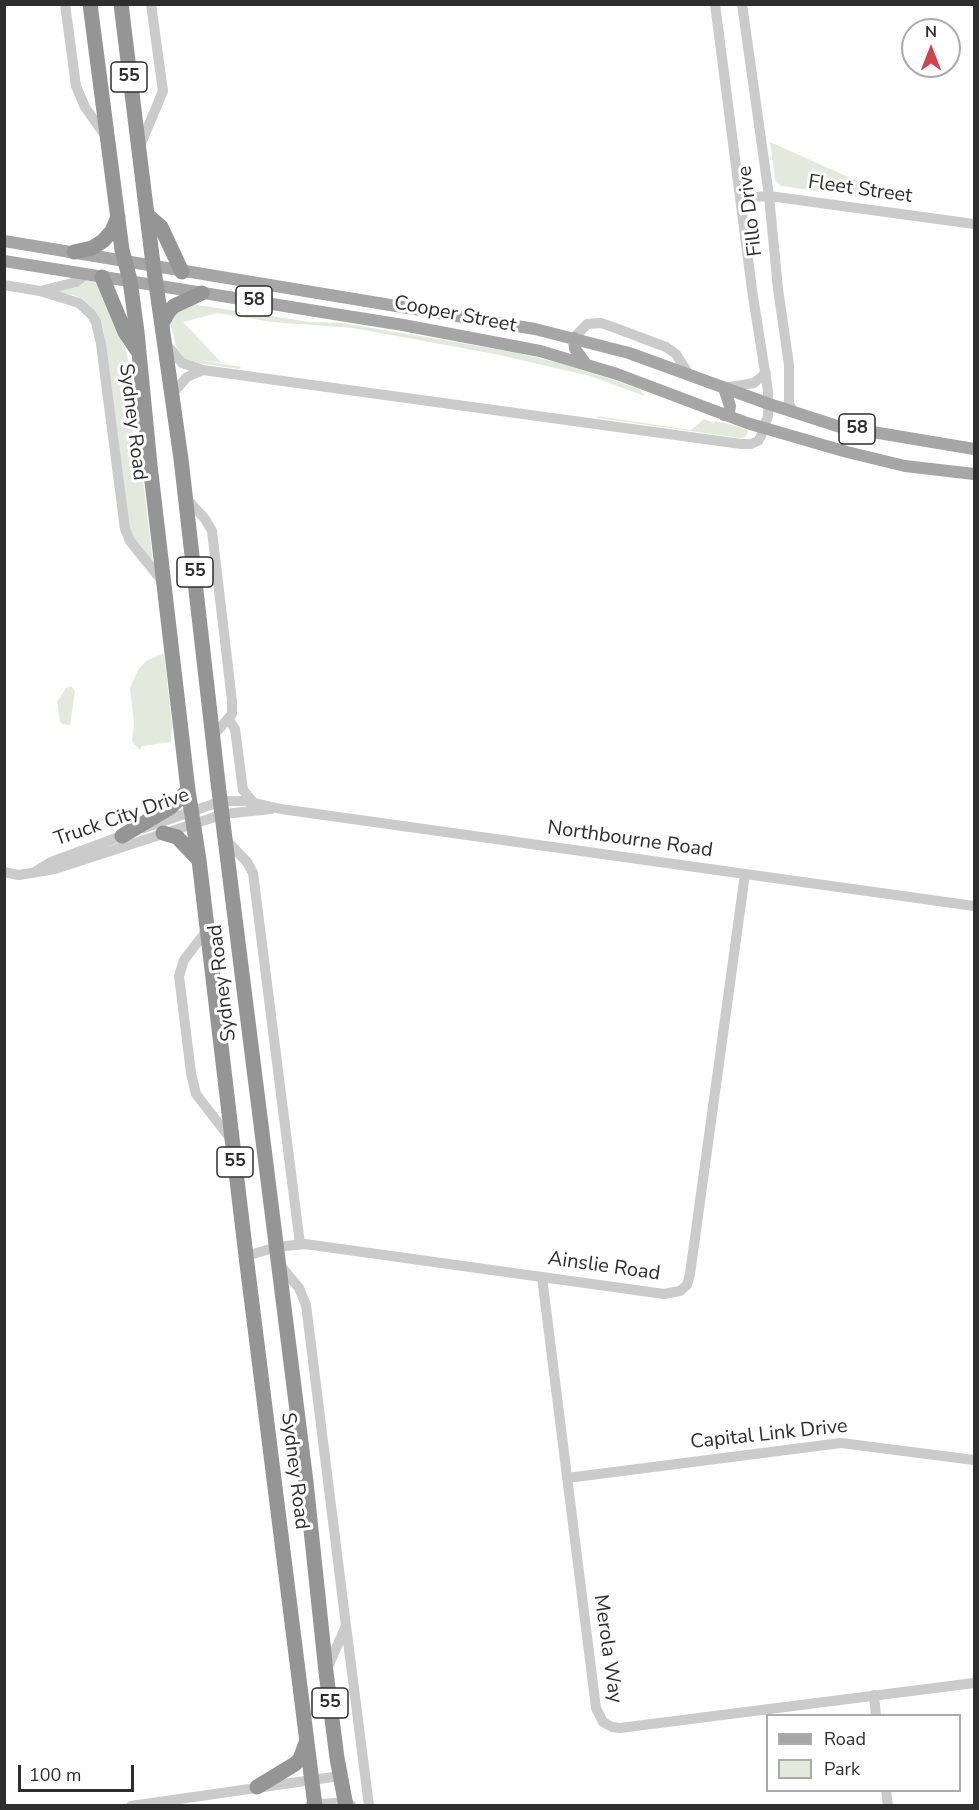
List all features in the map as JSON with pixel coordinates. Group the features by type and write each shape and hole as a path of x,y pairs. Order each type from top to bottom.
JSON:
{"highway":[{"name":"55","path":"90,4 124,260 130,280"},
{"name":"55","path":"121,4 157,285"},
{"path":"74,252 92,248 103,241 112,231 118,215"},
{"path":"147,215 161,227 182,272"},
{"path":"102,277 125,332 139,352"},
{"name":"Sydney Road","path":"130,280 188,790 200,860 246,1256 315,1805"},
{"name":"Sydney Road","path":"157,285 173,393 213,736 306,1482 326,1672 340,1776 348,1804"},
{"path":"162,323 174,306 202,293"},
{"path":"122,836 171,807 188,790"},
{"path":"163,833 177,837 200,860"},
{"path":"256,1787 295,1764 300,1759 307,1741"}],"main road":[{"name":"58","path":"4,241 124,260"},
{"name":"Cooper Street","path":"124,260 182,272 536,329 629,353 769,405 837,426 975,449"},
{"name":"58","path":"4,261 130,280"},
{"name":"Cooper Street","path":"130,280 328,312 540,351 586,364 724,415 847,452 905,466 975,474"},
{"path":"328,312 330,296"},
{"path":"536,329 540,351"},
{"path":"574,338 574,349 586,364"},
{"path":"724,388 730,406 729,412 724,415"},
{"path":"837,426 839,442 847,452"}],"street":[{"path":"65,4 76,86 85,107 108,140"},
{"path":"138,150 163,91 151,4"},
{"name":"Fillo Drive","path":"715,4 769,405"},
{"name":"Fillo Drive","path":"742,4 769,196 778,289 789,364 789,404 794,412"},
{"name":"Fleet Street","path":"740,198 769,196 975,224"},
{"path":"40,291 76,282 86,274"},
{"name":"Sydney Road","path":"4,285 40,291 80,303 96,322 101,344 125,529 130,541 164,582"},
{"path":"574,338 587,324 610,326 666,347 676,354 689,375"},
{"path":"165,344 182,363 203,370 741,444 758,441 764,428 769,405"},
{"path":"173,393 187,377 203,370"},
{"path":"724,388 754,383 765,373"},
{"path":"186,498 205,519 212,531 233,709 229,720 213,736"},
{"path":"229,720 235,729 243,790 253,802"},
{"name":"Northbourne Road","path":"223,808 253,802 281,809 975,906"},
{"name":"Northbourne Road","path":"223,808 281,809"},
{"name":"Truck City Drive","path":"36,871 51,862 122,836 223,808"},
{"name":"Truck City Drive","path":"4,872 19,875 58,868 163,833 194,817"},
{"path":"227,841 247,862 253,873 300,1244"},
{"name":"Ainslie Road","path":"246,1256 277,1247 300,1244 664,1294 675,1293 687,1285 745,874"},
{"name":"Sydney Road","path":"207,930 184,960 179,976 193,1086 199,1100 233,1142"},
{"name":"Sydney Road","path":"279,1264 299,1288 306,1305 369,1806"},
{"name":"Merola Way","path":"542,1277 596,1708 603,1722 620,1728 975,1683"},
{"name":"Capital Link Drive","path":"567,1478 842,1443 975,1460"},
{"path":"326,1672 346,1626"},
{"path":"874,1695 876,1714"},
{"path":"131,1806 340,1776"},
{"path":"310,1806 348,1804"}],"green space":[{"path":"770,142 875,189 875,199 781,186 775,180"},
{"path":"84,281 100,284 127,354 134,406 132,426 135,447 141,463 153,563 132,538 129,529 103,327 97,314 83,299 73,295 54,293"},
{"path":"191,304 310,322 342,323 514,352 611,379 639,389 645,396 590,376 495,354 353,328 272,322 217,313 183,322 221,362 243,365 199,360 241,367 239,369 191,362 186,360 177,349 170,314"},
{"path":"597,416 691,430 704,419 714,423 715,421 737,426 747,430 748,433 745,437 740,438 598,418"},
{"path":"164,653 172,725 171,742 142,746 140,750 132,742 134,723 130,688 138,670 146,661"},
{"path":"71,686 75,691 70,725 62,724 57,702 66,688"}]}
